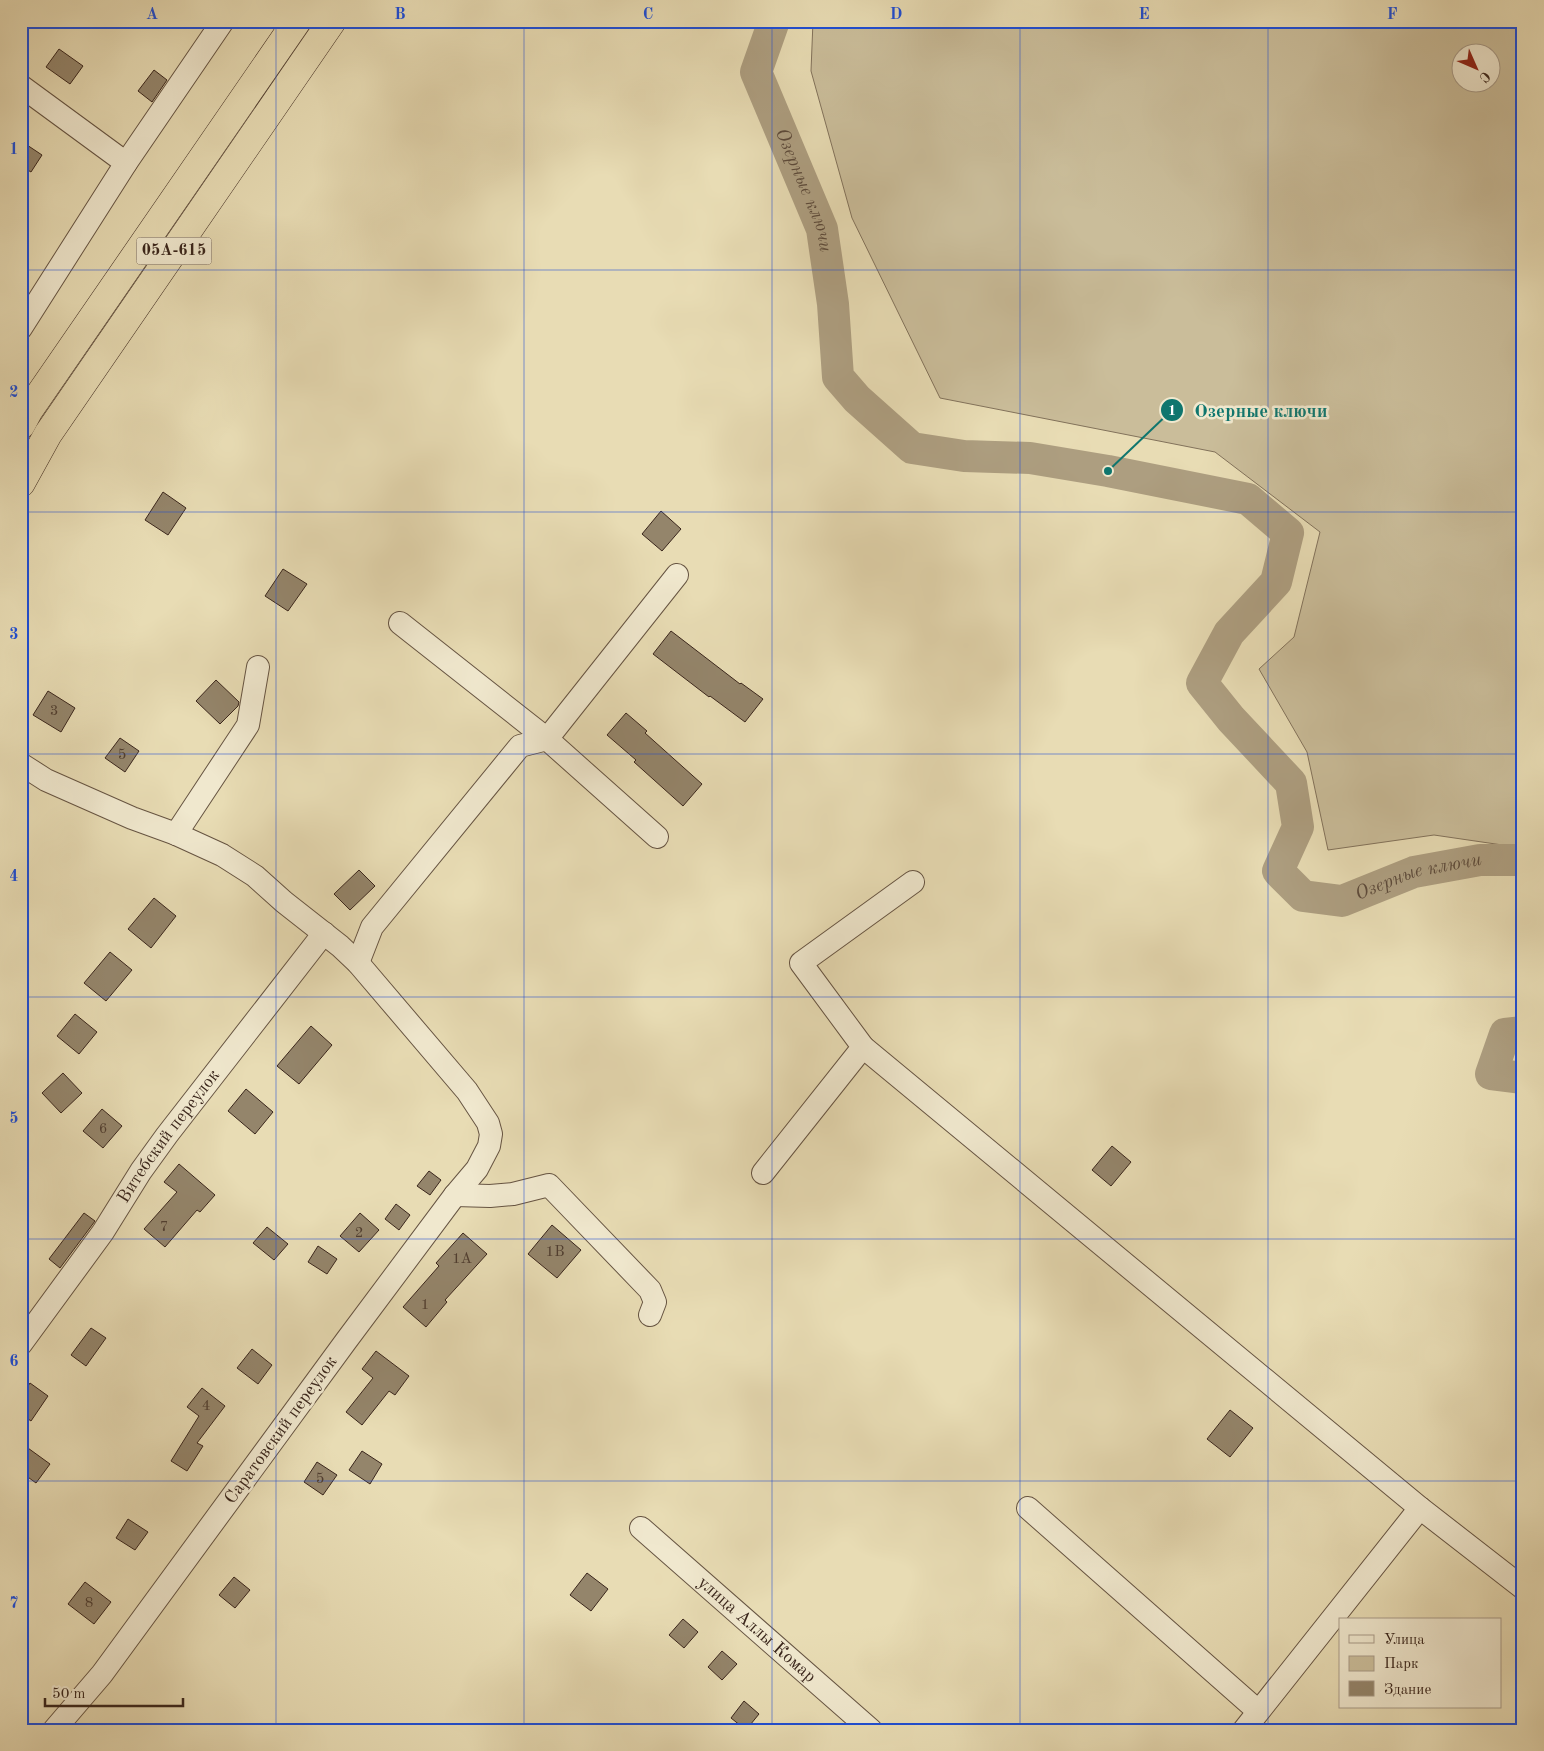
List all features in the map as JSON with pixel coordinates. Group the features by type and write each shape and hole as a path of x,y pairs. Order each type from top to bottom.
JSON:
{"highway":[{"name":"05А-615","path":"21,424 296,21"},
{"name":"05А-615","path":"21,483 48,434 332,21"}],"street":[{"path":"21,328 126,163 224,21"},
{"path":"21,86 126,163"},
{"path":"21,764 46,780 222,855 255,876 358,963 372,927 520,746 547,739 677,575"},
{"path":"400,622 547,739 657,837"},
{"path":"176,834 248,725 258,667"},
{"path":"913,882 801,962 863,1047 1420,1508 1523,1588"},
{"name":"Витебский переулок","path":"21,1344 108,1225 167,1135 324,934"},
{"name":"Саратовский переулок","path":"54,1730 102,1674 484,1158 489,1146 491,1134 488,1123 467,1091 358,963"},
{"path":"763,1173 863,1047"},
{"path":"455,1196 513,1194 549,1185 650,1290 655,1302 650,1315"},
{"path":"1028,1508 1258,1711"},
{"path":"1244,1730 1420,1508"},
{"name":"улица Аллы Комар","path":"641,1528 871,1730"}],"green space":[{"path":"813,21 1523,21 1523,848 1434,835 1328,850 1307,752 1259,669 1294,637 1320,532 1215,452 940,398 852,218 811,71"}],"building":[{"path":"59,49 83,66 70,84 46,67"},
{"path":"154,70 167,80 152,102 138,91"},
{"path":"21,141 42,155 31,172 21,166"},
{"path":"163,492 186,508 168,535 145,520"},
{"path":"661,511 681,529 662,551 642,534"},
{"path":"283,569 307,584 288,611 265,596"},
{"path":"671,631 740,684 763,699 745,722 653,654"},
{"path":"216,680 239,702 238,706 220,724 196,701"},
{"path":"48,691 75,708 61,732 33,715"},
{"path":"626,713 647,731 645,733 702,784 683,806 634,762 636,760 607,735"},
{"path":"120,738 139,751 125,772 105,758"},
{"path":"359,870 375,886 350,910 334,894"},
{"path":"154,898 176,916 151,948 128,929"},
{"path":"110,952 132,970 106,1001 84,983"},
{"path":"75,1014 97,1032 79,1054 57,1036"},
{"path":"311,1026 332,1045 299,1084 277,1066"},
{"path":"63,1073 82,1093 61,1113 42,1093"},
{"path":"246,1089 273,1112 255,1134 228,1111"},
{"path":"102,1109 122,1126 103,1148 83,1131"},
{"path":"1112,1146 1131,1162 1111,1186 1092,1170"},
{"path":"179,1164 215,1195 200,1212 197,1210 165,1247 144,1229 177,1192 164,1182"},
{"path":"429,1171 441,1180 430,1195 417,1186"},
{"path":"396,1204 410,1215 399,1230 385,1219"},
{"path":"84,1213 95,1221 60,1268 49,1259"},
{"path":"360,1213 379,1230 359,1252 340,1236"},
{"path":"552,1225 581,1250 557,1278 528,1254"},
{"path":"267,1227 288,1244 274,1260 253,1243"},
{"path":"463,1233 487,1254 445,1300 447,1302 426,1327 403,1307 439,1266 436,1263"},
{"path":"318,1246 337,1259 327,1274 308,1262"},
{"path":"91,1328 106,1338 86,1366 71,1355"},
{"path":"252,1349 272,1365 258,1384 237,1368"},
{"path":"376,1351 409,1376 395,1395 389,1391 362,1425 346,1412 373,1378 362,1369"},
{"path":"30,1383 48,1396 31,1421 21,1414 21,1396"},
{"path":"202,1388 225,1406 197,1443 203,1446 187,1471 171,1461 199,1416 187,1407"},
{"path":"1230,1410 1253,1428 1230,1457 1207,1439"},
{"path":"21,1443 50,1464 36,1483 21,1472"},
{"path":"362,1451 382,1464 370,1484 349,1470"},
{"path":"317,1462 337,1475 323,1495 304,1482"},
{"path":"128,1519 148,1532 135,1550 116,1538"},
{"path":"587,1573 608,1589 591,1611 570,1595"},
{"path":"234,1577 250,1590 235,1608 219,1595"},
{"path":"85,1582 111,1602 94,1624 68,1604"},
{"path":"683,1619 698,1632 684,1648 669,1635"},
{"path":"722,1651 737,1664 722,1680 708,1667"},
{"path":"744,1701 759,1714 746,1730 731,1718"}],"waterway":[{"name":"Озерные ключи","path":"774,21 756,72 822,229 833,304 838,377 857,399 912,448 964,456 1030,458 1108,471 1248,499 1288,533 1276,582 1229,633 1202,683 1231,719 1291,783 1298,827 1278,871 1303,896 1342,901 1414,872 1480,860 1523,860"},
{"name":"Озерные ключи","path":"1523,1032 1505,1034 1491,1074 1523,1078"}],"place":[{"name":"Озерные ключи","path":"1108,471"}]}
